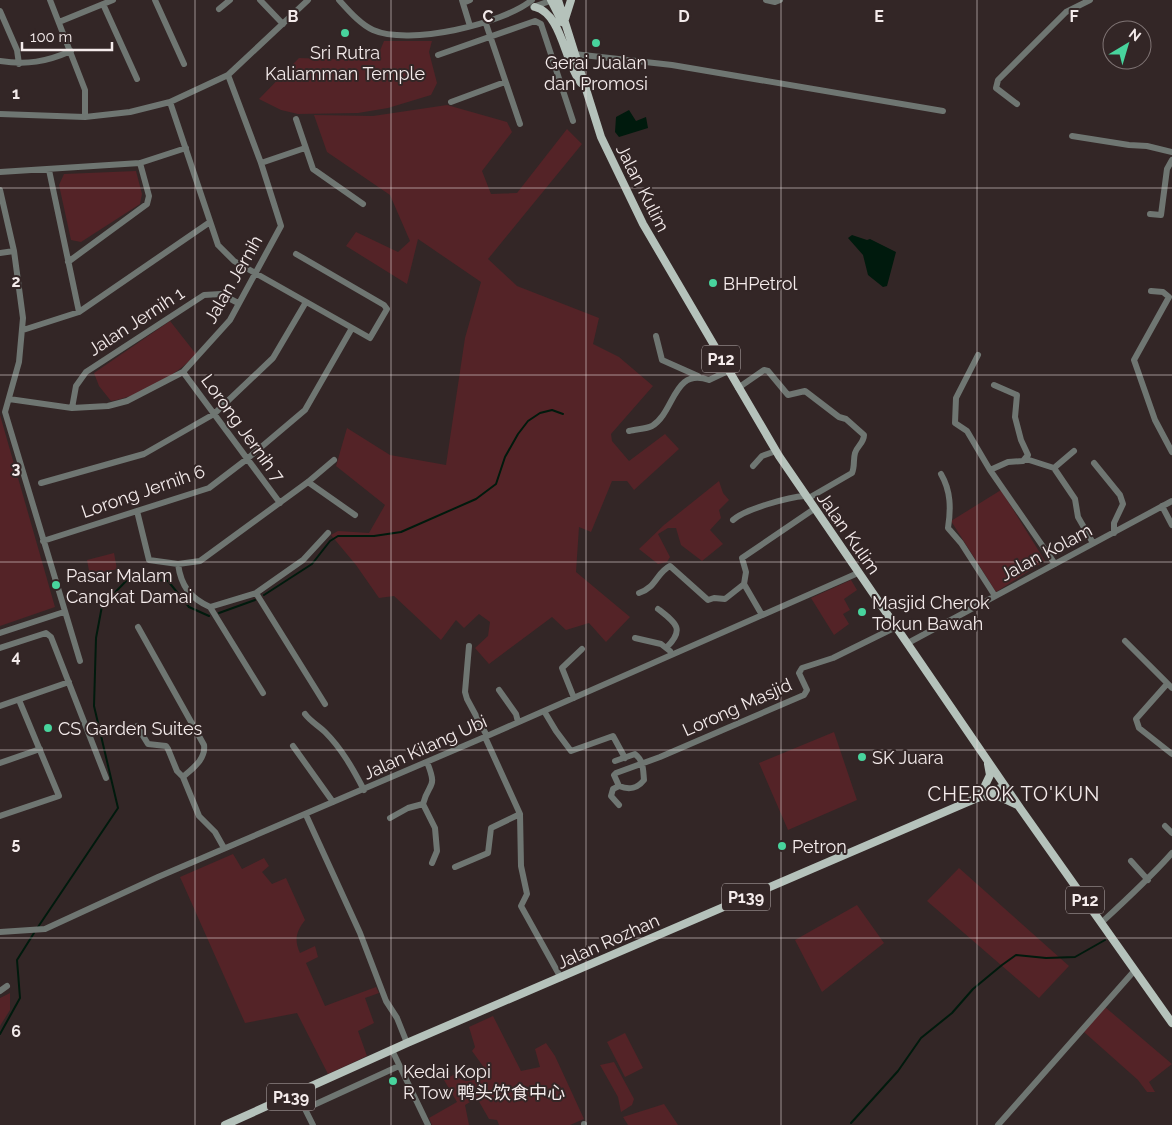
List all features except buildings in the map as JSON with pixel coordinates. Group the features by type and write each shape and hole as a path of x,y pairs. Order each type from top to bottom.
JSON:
{"main road":[{"name":"Jalan Kulim","path":"553,0 565,25 600,137 632,203 776,451 1020,808 1172,1023"},
{"path":"565,25 572,0"},
{"path":"533,3 543,9 554,21 572,72 585,89"},
{"path":"987,760 990,775 980,796 1000,797 1011,801 1020,808"},
{"name":"Jalan Rozhan","path":"225,1125 406,1043 1005,786"}],"street":[{"path":"50,0 72,51 85,90 85,117"},
{"path":"59,22 113,0"},
{"path":"155,0 184,64"},
{"path":"220,9 230,0"},
{"path":"260,0 283,24"},
{"path":"0,116 85,117 130,112 170,102 228,75 308,0"},
{"path":"338,0 361,22 383,34 440,34 470,26 533,3 553,0"},
{"path":"470,0 462,2 470,26"},
{"path":"766,0 775,2 780,0"},
{"path":"1017,104 996,88 998,80 1066,12 1090,0"},
{"path":"103,4 137,79"},
{"path":"0,11 17,50 19,64"},
{"path":"485,21 520,124"},
{"path":"438,55 535,21 540,24 570,104 573,121"},
{"path":"0,61 19,64 50,60 72,51"},
{"path":"574,54 672,65 943,111"},
{"name":"Jalan Jernih","path":"9,399 72,408 108,406 127,401 183,372 230,320 281,226 261,163 228,75"},
{"path":"451,102 505,82"},
{"path":"170,102 218,245 234,261 370,338 388,309 384,304 296,254"},
{"path":"296,119 313,169 363,204"},
{"path":"1072,136 1147,146 1172,152"},
{"path":"0,172 140,163 186,148"},
{"path":"261,163 305,148"},
{"path":"1150,214 1161,215 1167,169 1172,160"},
{"path":"68,262 147,204 149,196 140,163"},
{"path":"49,170 79,312"},
{"path":"0,190 14,251 23,330 19,362 6,412 80,661"},
{"path":"23,330 79,312 210,222"},
{"path":"0,253 14,251"},
{"path":"1151,292 1163,292 1168,295 1166,303 1134,360 1153,413 1172,452"},
{"name":"Jalan Jernih 1","path":"72,408 76,386 86,372 204,295 221,294 238,303"},
{"path":"41,483 144,454 214,414 273,358 306,302"},
{"path":"1166,303 1172,309"},
{"name":"Lorong Jernih 6","path":"43,541 209,488 305,410 352,328"},
{"path":"656,336 662,360 709,380 728,371"},
{"path":"978,355 956,398 956,423 967,431 990,470 1055,564"},
{"path":"733,520 746,512 779,501 806,497 852,473 855,466 855,453 864,440 864,435 846,419 840,417 805,391 788,395 768,371 764,370 738,388"},
{"name":"Lorong Jernih 7","path":"183,372 280,503"},
{"path":"629,431 652,426 665,414 673,394 691,378 698,376"},
{"path":"994,385 1017,394 1015,417 1021,440 1028,455 1026,460"},
{"path":"753,466 762,456 776,451"},
{"path":"1054,468 1074,451"},
{"name":"Lorong Jernih 7","path":"137,511 149,560 178,564 200,561 308,482 334,460"},
{"path":"990,470 1001,464 1026,460 1054,468 1075,499 1078,517 1093,544"},
{"path":"1094,463 1120,495 1123,504 1114,523 1114,533"},
{"path":"942,474 949,488 948,497 952,515 948,528 961,543 995,596"},
{"path":"308,482 355,515"},
{"name":"Jalan Kolam","path":"908,643 1172,501"},
{"path":"1162,506 1172,525"},
{"path":"762,615 744,584 746,572 742,558 814,509"},
{"path":"210,607 256,592 303,560 328,533"},
{"path":"178,564 185,589 191,596 210,607 263,693"},
{"path":"640,593 654,585 664,569 670,566 708,600 725,598 744,584"},
{"name":"Jalan Kilang Ubi","path":"0,932 45,929 224,848 364,790 858,573"},
{"path":"256,592 325,704"},
{"path":"658,609 676,625 678,632 676,638 667,648"},
{"path":"0,633 64,612"},
{"path":"138,627 204,745 201,759 183,777"},
{"name":"Lorong Masjid","path":"642,763 804,694 807,690 799,672 802,668 834,658 896,627"},
{"path":"0,648 46,633 51,637 106,778"},
{"path":"635,638 662,644 672,654"},
{"path":"1125,641 1170,686 1136,719 1139,728 1172,754"},
{"path":"469,646 465,692 467,699 520,814 521,866 527,894 522,906 561,978"},
{"path":"574,698 562,668 582,649"},
{"path":"0,706 69,682"},
{"path":"499,690 516,714 518,722"},
{"path":"0,816 59,796 19,700"},
{"path":"544,711 556,732 571,751 613,736 625,758"},
{"path":"305,714 311,722 326,733 347,758 364,790"},
{"path":"137,726 148,744 166,746 177,770 183,777 200,816 216,832 224,848"},
{"path":"293,746 333,802"},
{"path":"0,762 40,750"},
{"path":"615,761 635,754 642,763 642,782 630,789 619,786"},
{"path":"427,762 432,776 432,787 424,804 435,828 437,851 432,862"},
{"path":"619,786 614,775 642,763"},
{"path":"619,786 611,793 614,802 619,805"},
{"path":"390,818 408,808 424,804"},
{"path":"455,867 488,853 492,828 520,814"},
{"path":"306,815 360,934 386,1001 397,1018 406,1043"},
{"path":"1165,826 1172,833"},
{"path":"1101,923 1148,880 1172,853"},
{"path":"1131,861 1148,880"},
{"path":"998,1125 1135,970"},
{"path":"0,991 7,986"},
{"path":"392,1050 428,1125"},
{"path":"312,1125 305,1109 400,1066"}],"shaded area":[{"path":"384,41 432,41 429,52 437,83 431,95 388,108 358,113 298,114 281,110 259,99 299,58 356,60 377,58"},
{"path":"447,105 507,122 512,132 482,171 491,194 517,193 567,129 582,144 488,259 517,286 599,318 593,344 619,357 653,386 611,434 612,441 629,461 665,434 679,449 634,490 627,481 612,481 591,532 579,527 576,572 630,617 606,642 589,623 566,630 552,617 489,664 475,648 488,636 490,622 479,614 464,628 456,620 441,640 394,596 379,598 356,565 331,535 338,531 369,533 385,505 336,466 347,428 390,455 446,465 465,338 481,282 418,239 407,284 346,246 356,232 398,252 410,241 390,195 327,152 314,115 373,116"},
{"path":"629,110 636,121 646,117 648,128 619,137 615,132 616,117"},
{"path":"136,171 142,194 140,204 81,242 71,240 59,185 64,174"},
{"path":"852,235 867,240 870,239 896,252 887,286 883,287 868,275 863,255 848,238"},
{"path":"170,321 196,354 168,378 134,395 111,401 99,386 94,373"},
{"path":"0,415 55,607 0,626"},
{"path":"719,481 723,493 729,500 719,510 721,518 710,530 723,544 702,561 681,545 676,528 668,528 658,534 670,557 667,562 658,564 639,549 664,525"},
{"path":"1001,490 1045,561 996,592 951,521"},
{"path":"114,553 117,569 90,576 87,560"},
{"path":"851,580 857,590 844,599 850,610 843,614 849,624 834,635 811,598"},
{"path":"834,732 857,800 788,830 759,763"},
{"path":"233,854 242,869 264,858 269,866 262,872 272,884 286,878 305,920 297,936 298,948 300,953 315,946 318,957 306,963 325,1006 376,987 379,993 365,998 374,1023 358,1031 367,1056 328,1074 297,1013 245,1023 180,877"},
{"path":"959,868 1069,966 1039,998 927,901"},
{"path":"857,905 884,943 822,992 795,940"},
{"path":"10,993 10,1010 0,1026 0,998"},
{"path":"1105,1007 1172,1064 1149,1082 1155,1092 1147,1092 1138,1080 1084,1032"},
{"path":"493,1016 521,1071 540,1067 535,1049 546,1043 555,1056 584,1119 570,1125 499,1125 497,1120 489,1119 477,1098 465,1105 469,1125 432,1125 429,1118 457,1102 444,1080 455,1074 463,1080 471,1081 488,1073 472,1051 475,1047 469,1027"},
{"path":"625,1033 643,1068 625,1077 607,1042"},
{"path":"614,1062 634,1099 632,1105 621,1112 618,1097 600,1065"},
{"path":"664,1104 678,1125 628,1125 623,1117"}],"waterway":[{"path":"264,595 312,564 330,541 338,536 374,536 401,532 476,499 496,484 505,457 528,421 540,413 552,410 563,414"},
{"path":"139,578 168,581 189,607 209,616"},
{"path":"38,927 118,808 94,706 96,638 102,606 127,580"},
{"path":"219,613 255,600"},
{"path":"0,1034 20,998 17,960 34,933"},
{"path":"851,1123 898,1071 921,1038 952,1013 973,989 1002,965 1016,955 1046,958 1075,957 1105,940"}],"place":[{"name":"Sri Rutra Kaliamman Temple","path":"345,33"},
{"name":"Gerai Jualan dan Promosi","path":"596,43"},
{"name":"BHPetrol","path":"713,283"},
{"name":"Pasar Malam Cangkat Damai","path":"56,585"},
{"name":"Masjid Cherok Tokun Bawah","path":"862,612"},
{"name":"CS Garden Suites","path":"48,728"},
{"name":"SK Juara","path":"862,757"},
{"name":"Petron","path":"782,846"},
{"name":"Kedai Kopi R Tow 鸭头饮食中心","path":"393,1081"}],"district":[{"name":"CHEROK TO'KUN","path":"1014,794"}]}
